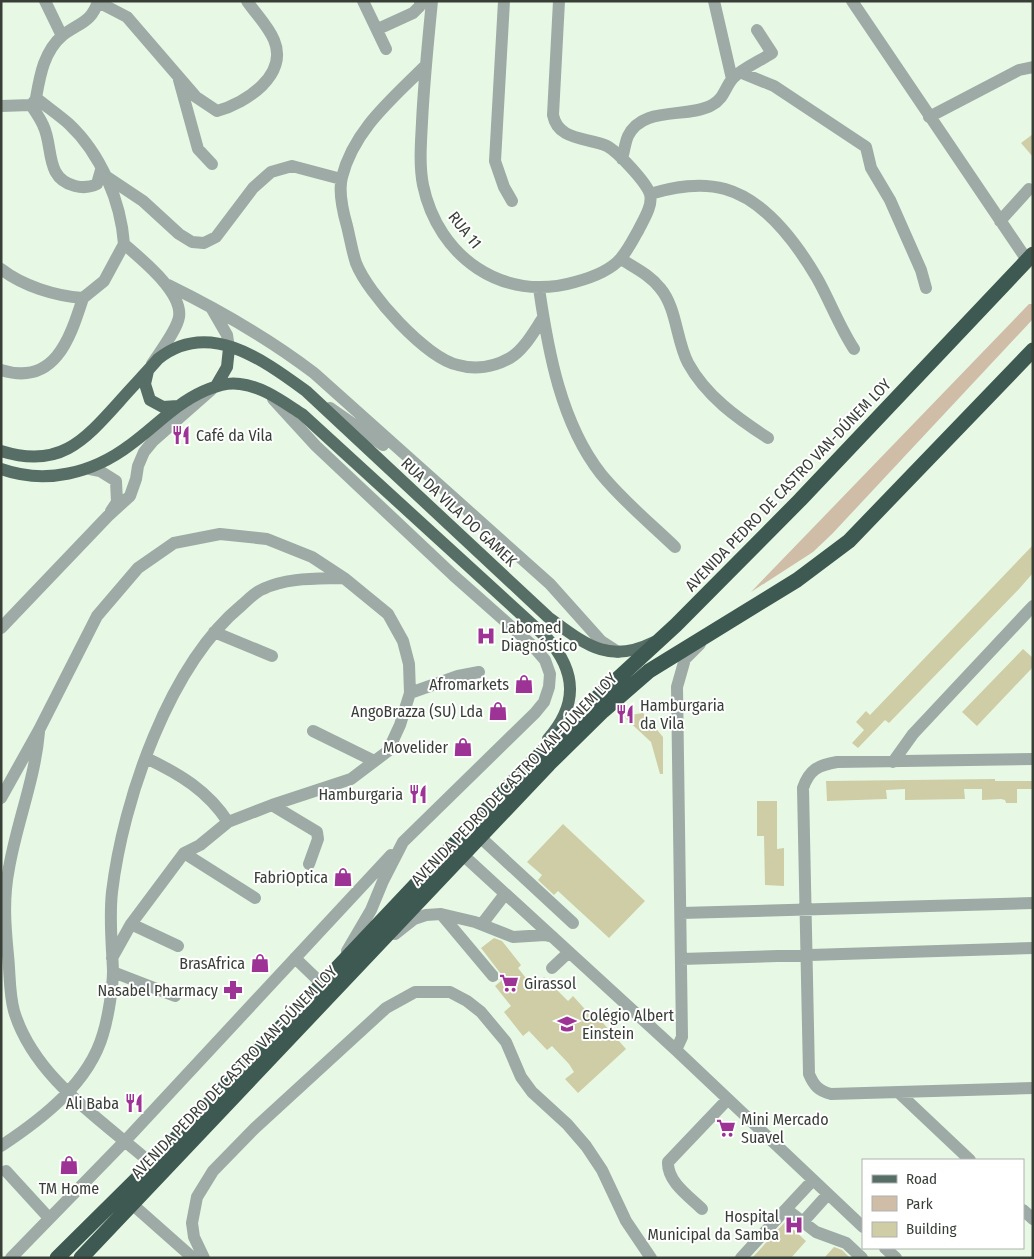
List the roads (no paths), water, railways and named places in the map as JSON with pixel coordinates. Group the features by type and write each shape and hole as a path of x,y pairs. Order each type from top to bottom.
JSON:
{"highway":[{"name":"AVENIDA PEDRO DE CASTRO VAN-DÚNEM LOY","path":"57,1258 152,1164 537,756 676,625 1031,261"},
{"name":"AVENIDA PEDRO DE CASTRO VAN-DÚNEM LOY","path":"81,1258 549,764 633,683 666,659 797,580 849,541 1033,350"}],"main road":[{"name":"RUA DA VILA DO GAMEK","path":"1,451 34,457 68,449 89,436 149,369 168,351 190,342 213,342 264,362 306,391 548,617 588,646 620,653 642,648 676,625"},
{"path":"216,386 227,367 229,348"},
{"path":"149,369 145,384 150,400 163,406 178,406"},
{"name":"RUA DA VILA DO GAMEK","path":"1,469 36,477 90,469 132,444 178,406 216,386 241,384 265,393 302,414 558,650 570,678 569,704 537,756"}],"street":[{"path":"45,1 62,36"},
{"path":"104,174 97,184 91,187 81,187 66,184 57,176 51,164 44,126 33,102 46,57 62,36 84,23 95,12 98,2 127,16 196,97 217,111 234,106 259,89 276,65 277,54 274,41 247,1"},
{"path":"364,1 386,49"},
{"path":"378,29 413,13 420,6 420,1"},
{"name":"RUA 11","path":"432,1 424,67 420,155 423,184 431,213 442,234 458,254 480,271 505,282 539,288 563,286 586,279 621,259"},
{"path":"504,1 496,161 504,187 512,201"},
{"path":"559,1 554,123 558,130 608,147 622,159 650,194 649,210 621,259 650,277 662,290 670,307 688,362 699,381 740,421 768,438"},
{"path":"714,1 737,76"},
{"path":"852,1 1000,221 1031,261"},
{"path":"622,159 628,135 644,121 656,116 709,107 724,95 737,76 772,54 758,30"},
{"path":"424,67 376,114 353,145 341,179 343,210 356,264 376,296 425,347 457,365 474,368 496,365 511,357 532,334 543,318"},
{"path":"929,116 1019,70 1033,68"},
{"path":"737,76 774,86 866,147 871,168 890,200 921,270 926,288"},
{"path":"178,78 192,134 198,149 212,164"},
{"path":"1,106 33,102 70,125 96,158 104,174 122,220 124,244 104,281 83,298 64,350 52,361 30,373 15,374 1,370"},
{"path":"104,174 143,201 179,234 192,242 204,243 216,237 253,188 271,172 292,166 341,179"},
{"path":"650,194 672,187 699,185 726,189 753,203 790,238 817,278 842,330 854,349"},
{"path":"1000,221 1029,190"},
{"path":"124,244 168,285 207,304 281,348 318,377 555,588 601,641 620,653"},
{"path":"1,269 25,283 67,297 83,298"},
{"path":"149,369 179,316 168,285"},
{"path":"539,288 543,318 560,393 588,454 601,474 617,492 675,547"},
{"path":"207,304 222,325 229,348"},
{"path":"318,377 411,490"},
{"path":"1,628 108,516 130,496 144,452 175,421 216,386"},
{"path":"306,391 426,475"},
{"name":"RUA DA VILA DO GAMEK","path":"265,393 284,410 316,446 453,575 533,646 545,660 550,674 549,687 544,702 502,747 403,842 371,910 336,969"},
{"path":"90,469 100,471 116,481 117,502 108,516"},
{"path":"1,798 39,730 97,616 138,568 174,543 220,534 267,539 312,556 344,578 388,614 403,641 409,664 410,693 400,725 388,751 351,779 272,805 228,822 200,845 184,853 132,924 112,958"},
{"path":"1,1146 68,1092 90,1064 104,1034 113,972 110,932 112,892 122,836 146,758 169,702 189,668 214,632 262,589 298,580 344,578"},
{"path":"893,762 913,734 1033,606"},
{"path":"676,1050 682,1036 676,687 685,660 703,642 729,621"},
{"path":"214,632 272,656"},
{"path":"410,693 458,676 479,672"},
{"path":"39,730 36,761 8,869 2,914 14,1011 40,1063 68,1092 152,1164"},
{"path":"313,731 374,761"},
{"path":"146,758 192,782 221,811 228,822"},
{"path":"1033,759 824,764 813,769 806,778 803,788 810,1074 813,1084 821,1091 831,1094 1033,1088"},
{"path":"272,805 317,832 318,839 309,864"},
{"path":"480,837 573,923"},
{"path":"11,1258 126,1141 403,842"},
{"path":"184,853 255,898"},
{"path":"463,855 676,1050 862,1226"},
{"path":"482,924 505,894"},
{"path":"681,912 1033,903"},
{"path":"364,960 414,919 426,915 441,914 482,924 513,936 545,935 552,937"},
{"path":"441,914 493,976"},
{"path":"132,924 178,946"},
{"path":"681,959 1033,948"},
{"path":"552,968 568,952"},
{"path":"295,958 322,984"},
{"path":"113,972 175,996"},
{"path":"204,1258 194,1237 192,1222 197,1197 213,1171 255,1128 386,1008 415,992 450,992 467,1000 481,1012 506,1042 521,1077 532,1092 567,1124 586,1146 602,1170 626,1221 651,1258"},
{"path":"898,1092 969,1159"},
{"path":"702,1210 672,1178 668,1170 668,1162 728,1099"},
{"path":"6,1171 49,1218"},
{"path":"741,1258 813,1180"},
{"path":"802,1223 828,1194"},
{"path":"132,1204 187,1256"},
{"path":"786,1209 816,1232 846,1242 862,1258"},
{"path":"1024,1211 1033,1220"},
{"path":"886,1249 896,1258"}],"place":[{"name":"Café da Vila","path":"181,435"},
{"name":"Labomed Diagnóstico","path":"486,636"},
{"name":"Afromarkets","path":"524,684"},
{"name":"AngoBrazza (SU) Lda","path":"498,711"},
{"name":"Hamburgaria da Vila","path":"625,714"},
{"name":"Movelider","path":"463,747"},
{"name":"Hamburgaria","path":"418,794"},
{"name":"FabriOptica","path":"343,877"},
{"name":"BrasAfrica","path":"260,963"},
{"name":"Girassol","path":"509,983"},
{"name":"Nasabel Pharmacy","path":"233,990"},
{"name":"Colégio Albert Einstein","path":"567,1024"},
{"name":"Ali Baba","path":"134,1103"},
{"name":"Mini Mercado Suavel","path":"726,1128"},
{"name":"TM Home","path":"69,1165"},
{"name":"Hospital Municipal da Samba","path":"794,1225"}]}
